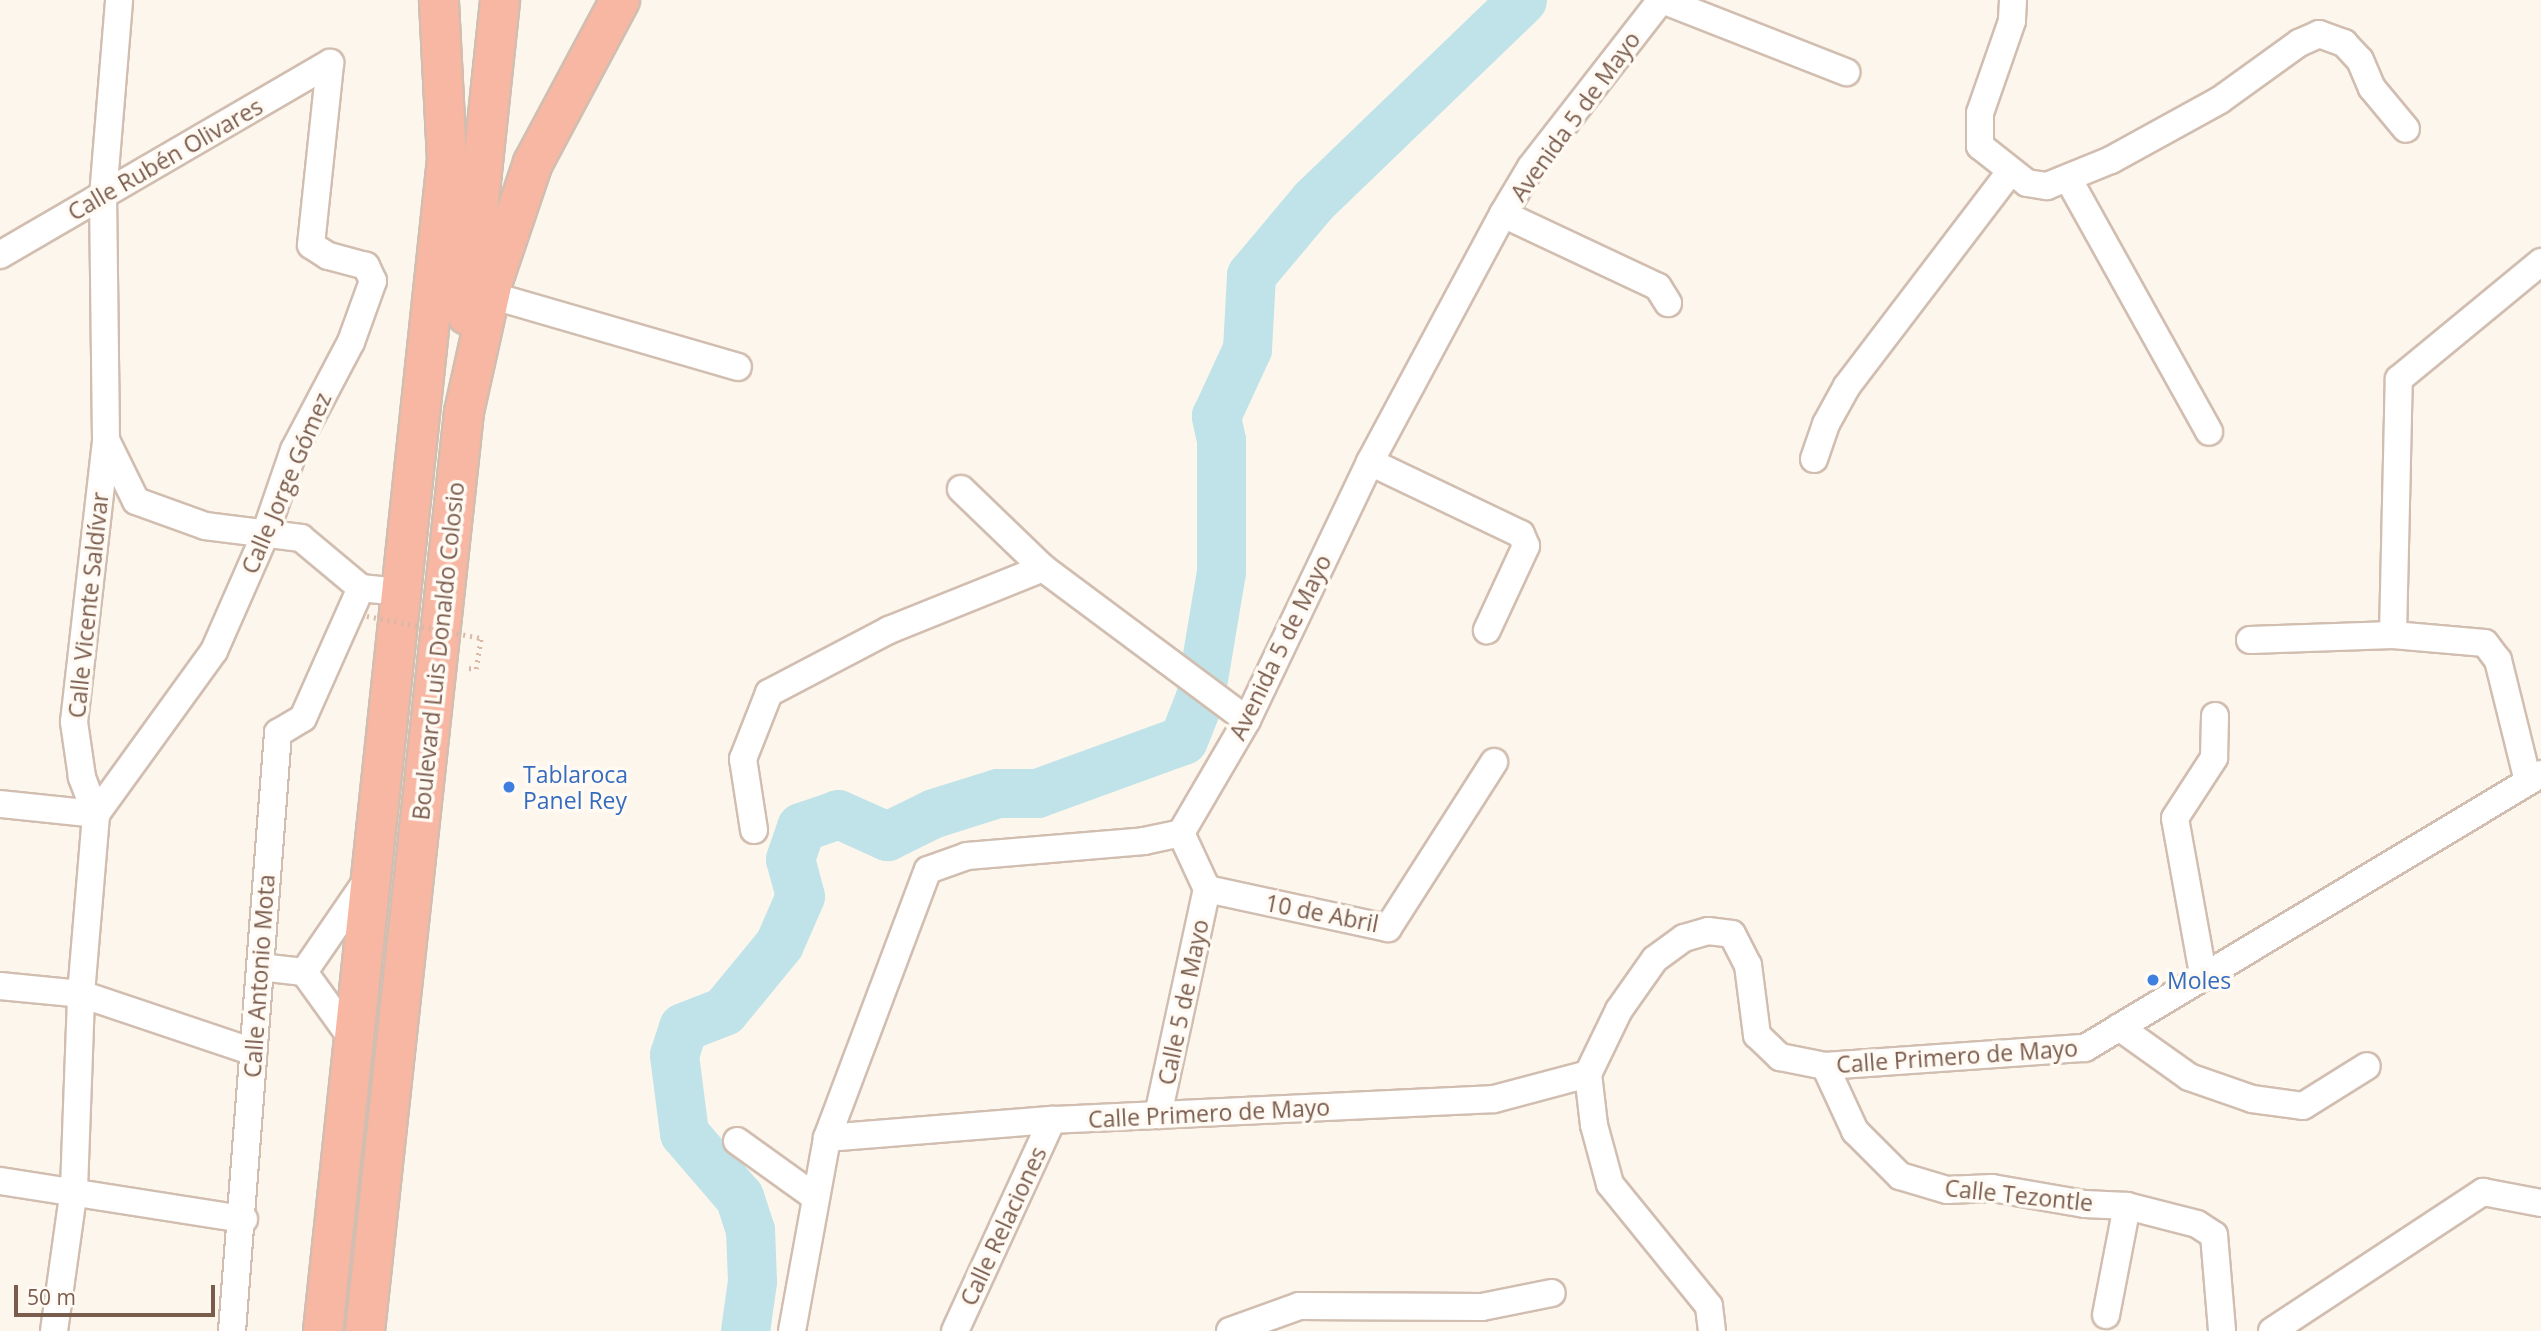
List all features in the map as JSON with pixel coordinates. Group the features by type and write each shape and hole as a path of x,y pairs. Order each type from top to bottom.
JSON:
{"highway":[{"name":"Boulevard Luis Donaldo Colosio","path":"323,1331 374,871 399,592 447,160 439,0"},
{"path":"464,412 469,279 500,0"},
{"name":"Boulevard Luis Donaldo Colosio","path":"365,1331 464,412 491,295 533,163 620,0"}],"street":[{"name":"Calle Vicente Saldívar","path":"54,1331 74,1189 81,994 96,814 82,777 74,722 106,439 103,196 119,0"},
{"path":"1662,0 1846,72"},
{"name":"Avenida 5 de Mayo","path":"1181,833 1246,719 1370,461 1503,214 1531,167 1662,0"},
{"path":"2013,0 2012,21 1980,113 1980,146 2027,183 2047,186 2069,180 2220,100 2299,43 2319,34 2344,43 2360,60 2372,88 2406,128"},
{"name":"Calle Rubén Olivares","path":"0,255 330,63"},
{"name":"Calle Jorge Gómez","path":"96,814 214,651 264,537 294,450 351,342 373,281 366,265 328,256 311,245 330,63"},
{"path":"1814,459 1826,424 1847,386 2011,171"},
{"path":"2069,180 2209,432"},
{"path":"1503,214 1658,286 1668,303"},
{"path":"2393,635 2399,379 2541,262"},
{"path":"491,295 738,367"},
{"path":"106,439 136,501 205,526 264,537 301,538 361,588 399,592"},
{"path":"1370,461 1521,534 1525,546 1488,630"},
{"path":"961,489 1043,568 1155,655 1246,719"},
{"path":"754,830 743,759 769,694 889,630 1043,568"},
{"name":"Calle Antonio Mota","path":"232,1331 244,1219 253,1052 278,733 303,718 361,588"},
{"path":"2250,640 2393,635 2486,643 2494,649 2535,778"},
{"path":"2203,975 2175,818 2214,758 2215,716"},
{"name":"10 de Abril","path":"1207,889 1388,928 1494,762"},
{"name":"Calle Primero de Mayo","path":"827,1138 1052,1120 1494,1099 1588,1074 1619,1010 1655,959 1684,938 1708,931 1732,934 1748,965 1757,1035 1780,1057 1825,1066 2085,1048 2535,778"},
{"path":"0,804 96,814"},
{"path":"792,1331 827,1138 928,870 967,856 1144,841 1181,833 1207,889"},
{"path":"304,972 374,871"},
{"name":"Calle 5 de Mayo","path":"1158,1115 1207,889"},
{"path":"260,967 304,972 354,1040"},
{"path":"0,986 81,994 253,1052"},
{"path":"2119,1027 2189,1077 2252,1099 2303,1106 2367,1066"},
{"name":"Calle Tezontle","path":"1825,1066 1855,1131 1900,1176 1947,1190 1992,1188 2085,1204 2127,1206 2197,1224 2214,1235 2222,1331"},
{"path":"1588,1074 1594,1125 1610,1184 1709,1306 1712,1331"},
{"name":"Calle Relaciones","path":"955,1331 1052,1120"},
{"path":"737,1141 815,1196"},
{"path":"0,1181 74,1189 244,1219"},
{"path":"2272,1331 2483,1192 2541,1203"},
{"path":"2106,1315 2127,1206"},
{"path":"1230,1331 1299,1306 1482,1307 1552,1293"}],"path":[{"path":"367,616 481,638"}],"waterway":[{"path":"745,1331 752,1281 750,1230 739,1197 684,1133 674,1055 683,1027 724,1011 779,944 800,896 790,859 801,827 838,814 887,836 934,813 998,793 1037,793 1183,740 1200,697 1221,572 1221,440 1216,416 1247,349 1251,275 1313,201 1522,0"}],"place":[{"name":"Tablaroca Panel Rey","path":"509,787"},
{"name":"Moles","path":"2153,980"}]}
